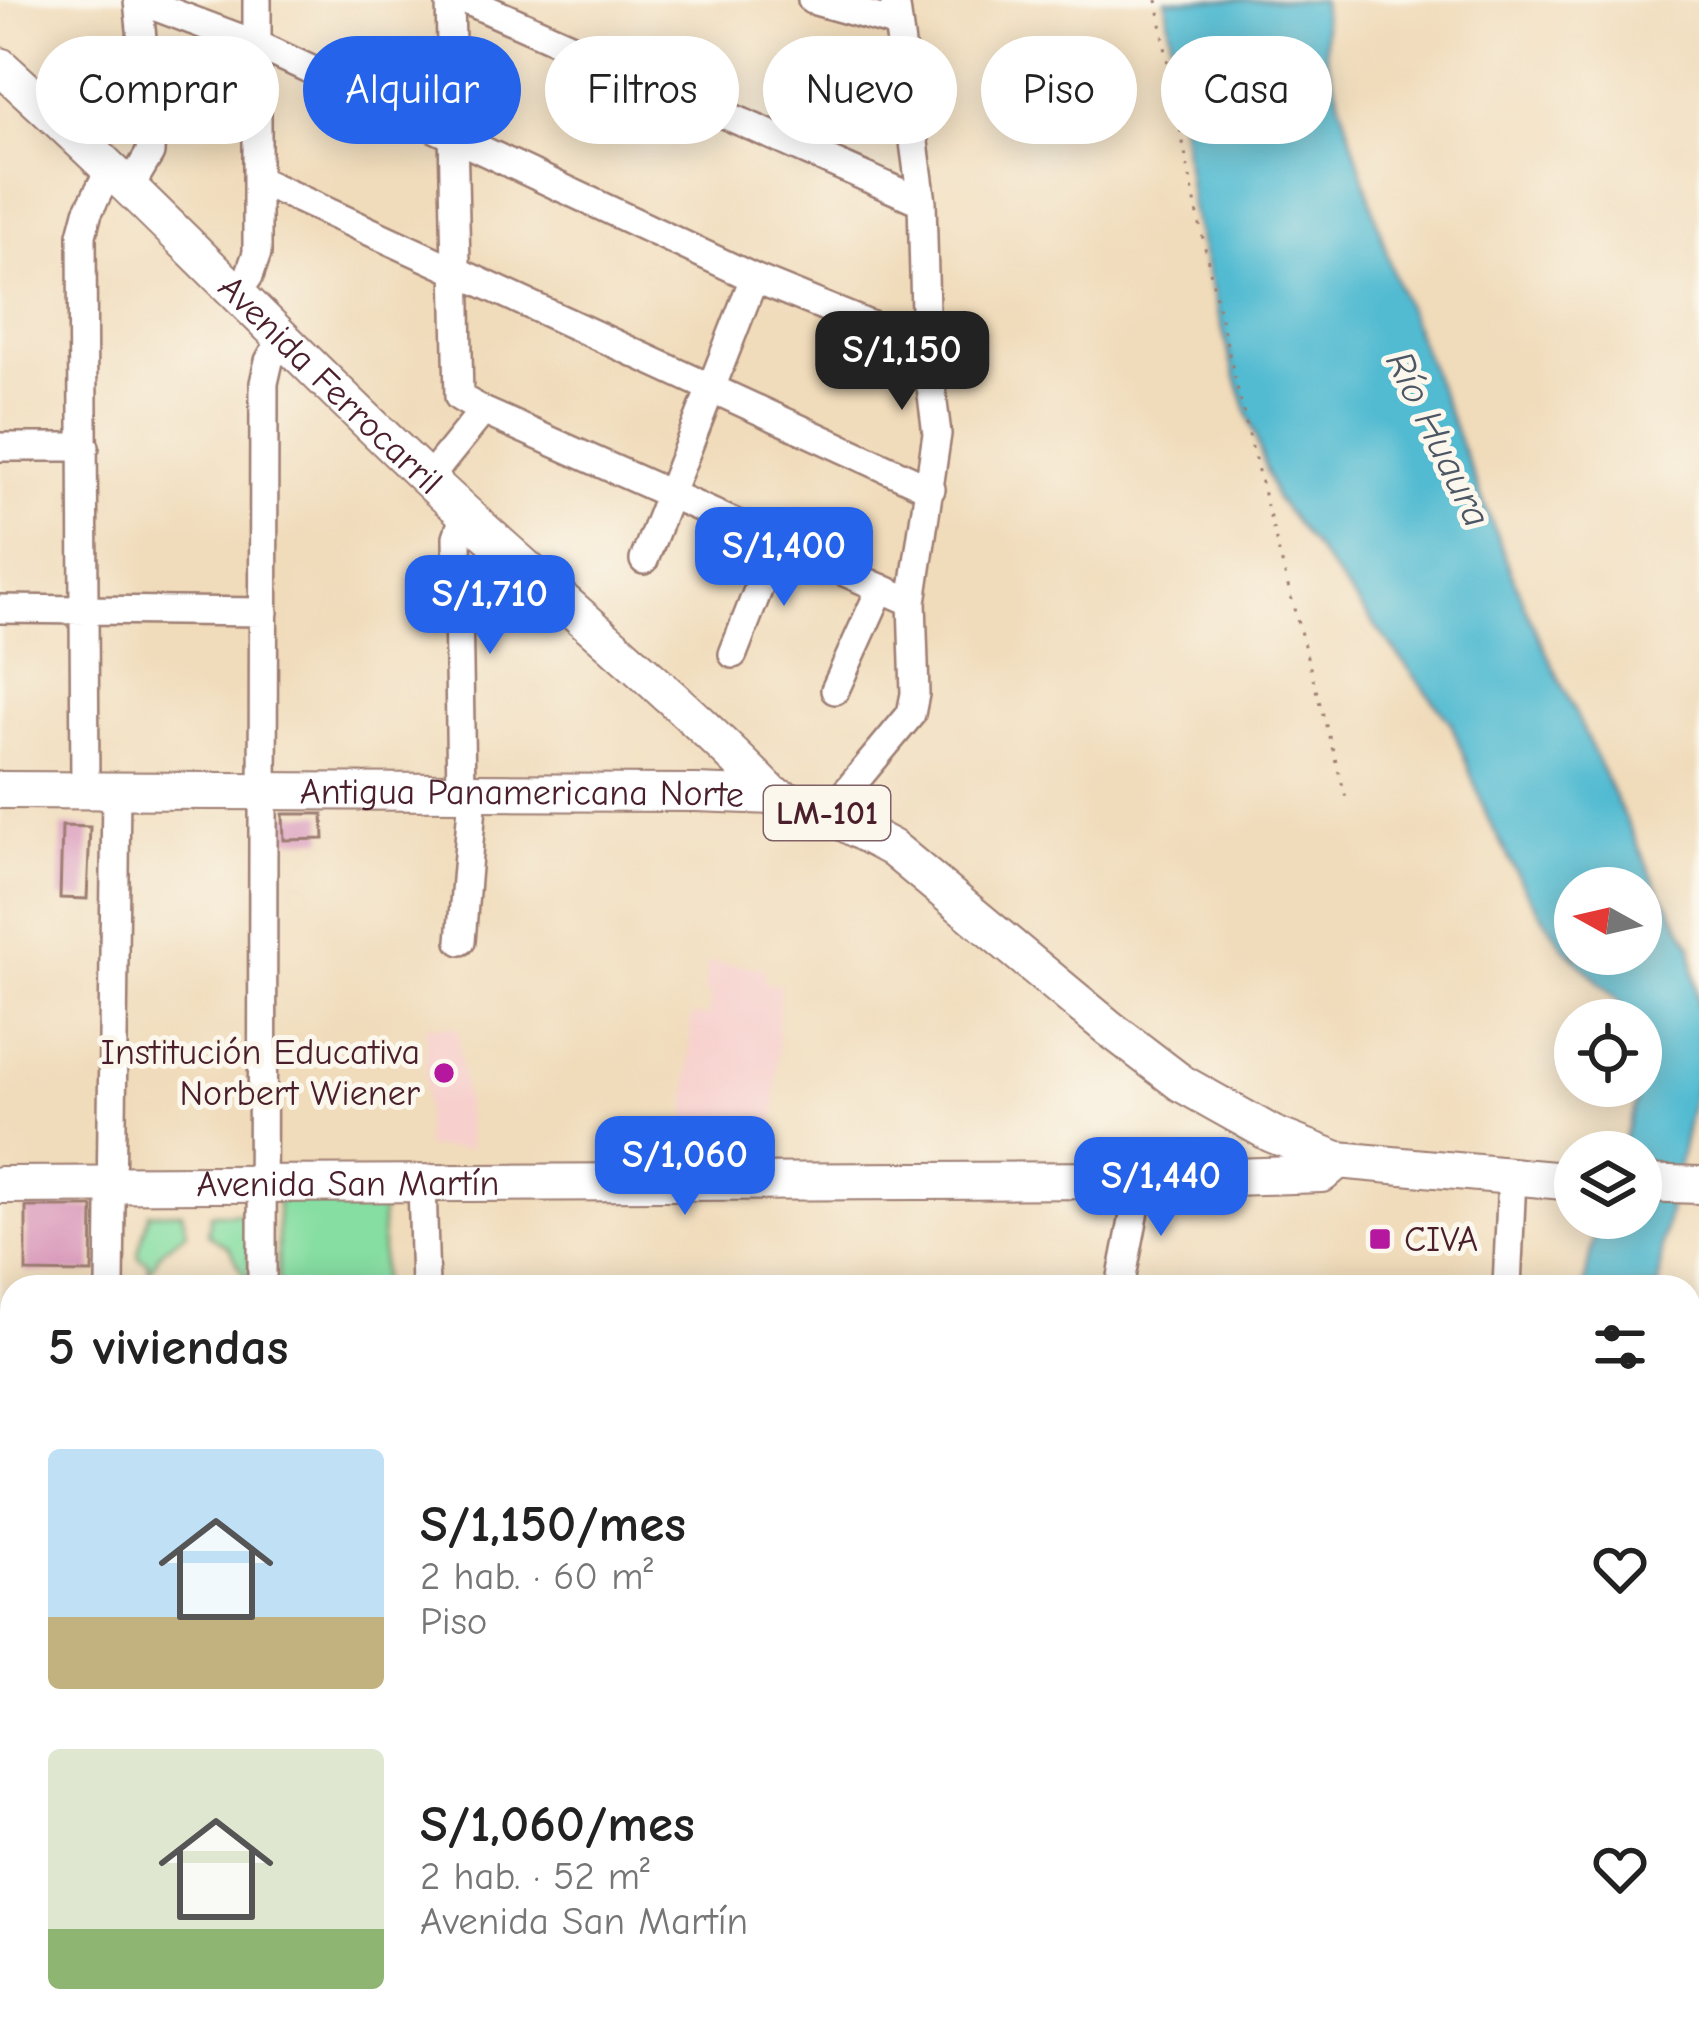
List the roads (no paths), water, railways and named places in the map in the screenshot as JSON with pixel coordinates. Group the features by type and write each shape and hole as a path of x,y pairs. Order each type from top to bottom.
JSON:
{"main road":[{"name":"Avenida Ferrocarril","path":"0,66 121,176 465,514 709,730 774,796"},
{"name":"Antigua Panamericana Norte","path":"0,790 774,796 828,814 892,848 1181,1083 1272,1134 1339,1160 1544,1180"},
{"name":"Avenida San Martín","path":"0,1185 1141,1180 1322,1174 1339,1160"},
{"path":"1662,1184 1695,1185"}],"street":[{"path":"110,1275 112,1184 100,790 86,610 82,235 88,212 150,153 138,0 234,36"},
{"path":"257,0 258,36"},
{"path":"450,0 451,36"},
{"path":"466,0 922,202"},
{"path":"812,0 897,12 922,202 926,349 937,434 912,602 915,694 911,714 828,814"},
{"path":"238,291 250,276 257,253 257,144"},
{"path":"452,144 459,397 912,602"},
{"path":"473,144 754,278 926,349"},
{"path":"257,180 931,489"},
{"path":"644,560 754,278"},
{"path":"262,1275 263,383 284,336"},
{"path":"428,479 483,411"},
{"path":"0,447 86,447"},
{"path":"461,941 467,792 457,538 465,514"},
{"path":"733,654 777,541"},
{"path":"835,690 881,588"},
{"path":"0,609 264,613"},
{"path":"1122,1275 1141,1180"},
{"path":"1511,1275 1544,1180"},
{"path":"422,1183 425,1275"}],"water":[{"path":"1166,0 1322,0 1325,36 1170,36"},
{"name":"Río Huaura","path":"1332,75 1393,273 1525,607 1648,867 1554,867 1554,933 1489,821 1451,723 1275,497 1231,362 1192,212 1184,144 1332,144"},
{"path":"1662,894 1691,945 1699,1068 1662,1244 1660,1275 1586,1275 1593,1239 1662,1239 1662,1131 1626,1131 1635,1107 1662,1107 1662,999 1616,999 1592,975 1662,975"}],"place":[{"name":"Institución Educativa Norbert Wiener","path":"444,1073"},
{"name":"CIVA","path":"1380,1239"}]}
